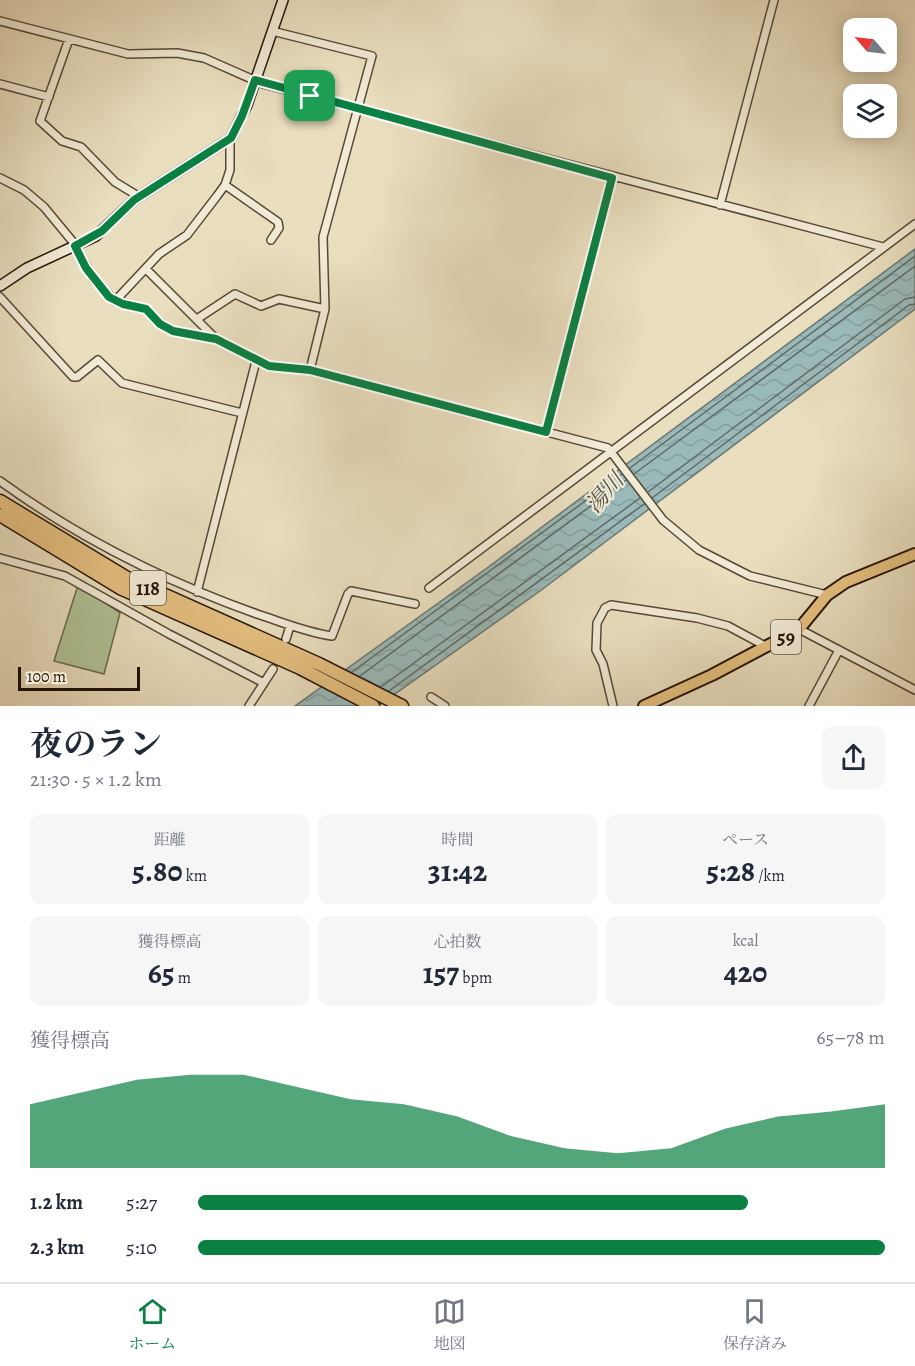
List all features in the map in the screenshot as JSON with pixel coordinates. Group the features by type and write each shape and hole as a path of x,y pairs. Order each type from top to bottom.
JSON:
{"highway":[{"name":"118","path":"0,501 127,578 302,662 373,706"},
{"name":"118","path":"0,515 122,589 302,662 402,706"}],"main road":[{"path":"0,286 27,268 102,231 138,196 230,139 242,116 283,0"},
{"name":"59","path":"644,706 767,647 799,629 827,596 863,573 915,554"}],"street":[{"path":"720,205 774,0"},
{"path":"0,21 128,54 190,55 255,80 358,109 612,178 883,247"},
{"path":"272,31 372,56 323,237 325,309 310,370"},
{"path":"69,39 40,121 42,126 62,141 81,147 115,182 138,196"},
{"path":"0,84 49,97"},
{"path":"115,301 167,247 187,236 225,185 230,170 230,139"},
{"path":"0,178 24,190 44,207 75,246 94,280 115,301 146,309 160,324 173,331 216,339"},
{"path":"546,432 612,178"},
{"path":"225,185 278,222 279,228 271,240"},
{"path":"429,588 614,452 915,224"},
{"path":"146,269 216,339 256,361 278,367 310,370 595,443 614,452 663,520 699,549 750,576 827,596"},
{"path":"197,319 236,294 261,306 279,298 325,309"},
{"path":"0,297 73,377 77,377 98,360 122,383 242,413"},
{"path":"197,591 256,361"},
{"path":"0,481 90,541 151,572 290,626 332,636 335,634 351,591 415,604"},
{"path":"0,558 65,576 169,634 264,683"},
{"path":"613,706 603,664 596,650 597,623 605,608 610,605 697,618 728,626 767,647"},
{"path":"286,639 290,626"},
{"path":"799,629 915,690"},
{"path":"809,706 839,650"},
{"path":"249,706 273,669"},
{"path":"431,697 445,706"}],"green space":[{"path":"78,585 120,613 104,674 54,661"}],"water":[{"name":"湯川","path":"915,249 915,309 540,591 378,706 295,706 487,568"}],"route":[{"path":"255,80 310,96 612,178 546,432 310,370 269,366 216,339 165,328 146,309 123,304 109,297 94,280 75,246 102,231 147,190 231,138 247,105 255,80"}]}
